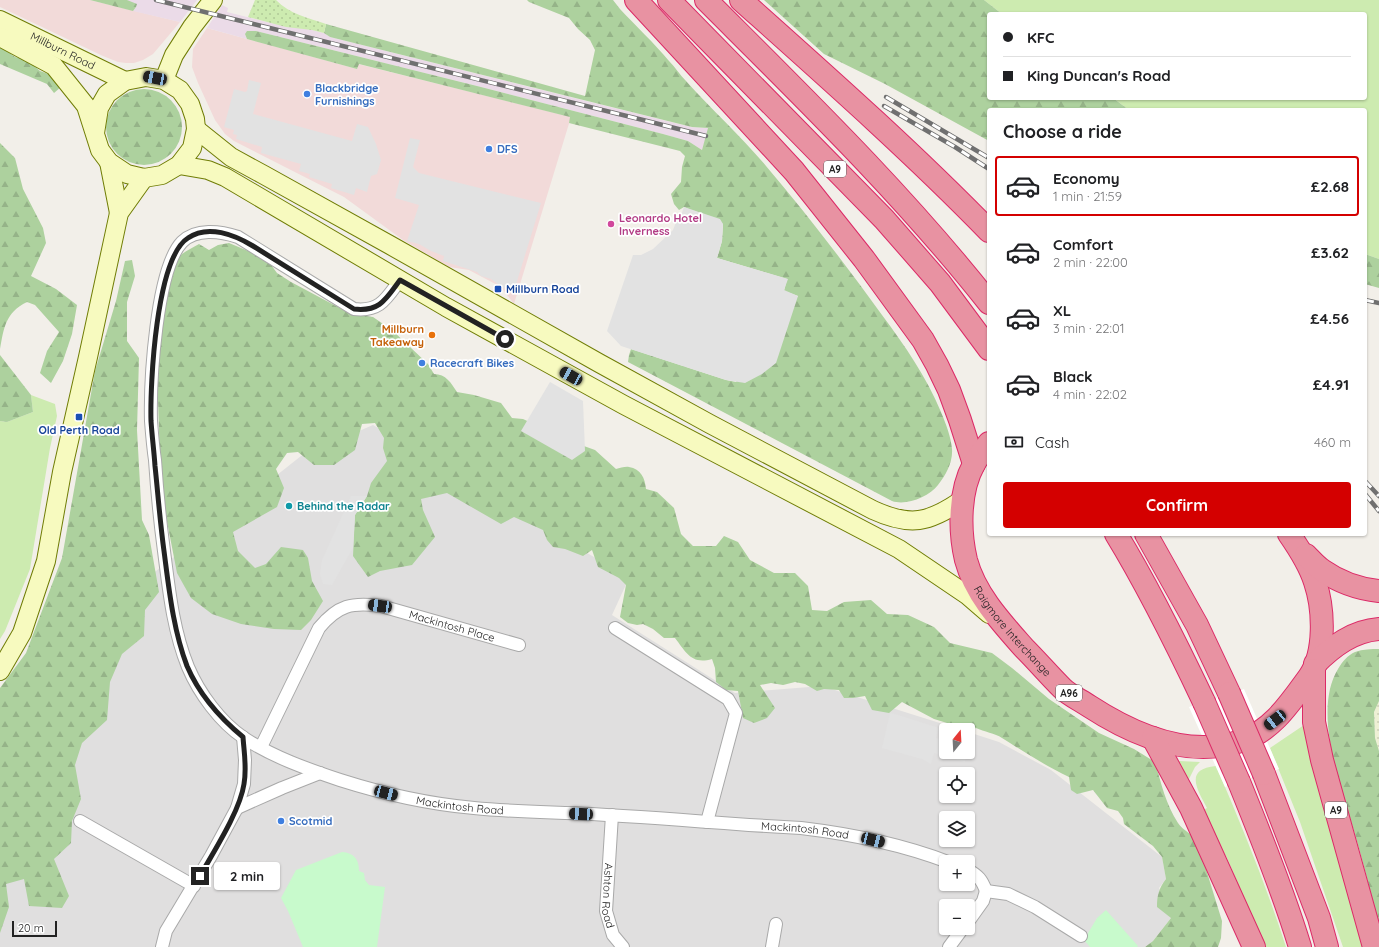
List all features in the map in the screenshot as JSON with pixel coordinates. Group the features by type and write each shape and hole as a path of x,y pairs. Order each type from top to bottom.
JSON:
{"highway":[{"path":"636,0 794,171 869,265 923,340 937,365 949,390 974,464"},
{"name":"A9","path":"669,0 884,219 940,283 987,346"},
{"name":"A9","path":"706,0 827,120 907,205 987,301"},
{"path":"741,0 920,163 987,229"},
{"name":"Raigmore Interchange","path":"987,446 974,464 962,500 962,536 967,562 978,589 1002,624 1063,689 1112,721 1134,732 1174,744 1192,747 1207,747 1226,745 1242,741 1262,731 1289,705 1314,667"},
{"path":"1117,536 1173,637 1204,702 1239,782 1300,947"},
{"path":"1147,536 1197,625 1229,693 1264,774 1319,918 1327,947"},
{"name":"A96","path":"1293,540 1322,570 1340,581 1357,587 1379,591"},
{"name":"A96","path":"1293,540 1315,581 1320,605 1322,626 1320,648 1314,667"},
{"name":"A96","path":"1314,667 1329,650 1350,637 1379,629"},
{"name":"A9","path":"1314,667 1316,731 1322,760 1374,947"},
{"path":"1153,738 1190,808 1254,947"}],"main road":[{"path":"164,80 174,55 192,27 213,0"},
{"name":"Millburn Road","path":"0,20 125,81"},
{"name":"Millburn Road","path":"0,37 54,66 86,106 95,133"},
{"path":"146,77 164,80 180,90 190,104 195,119 196,129 192,148 179,165 162,175 144,178 127,174 109,162 100,150 95,133 99,108 107,94 125,81 146,77"},
{"path":"196,129 232,156 599,363 710,424 878,512 898,520 926,519 943,512 962,500"},
{"path":"0,670 22,633 46,561 62,472 119,213 109,162"},
{"path":"179,165 208,170 225,177 400,280 624,405 899,549 967,595 1002,624"},
{"path":"119,213 144,178"},
{"path":"348,221 364,244 401,265 403,273 400,280"}],"street":[{"name":"Mackintosh Road","path":"400,280 382,303 371,309 354,309 238,237 223,232 194,234 181,244 174,253 163,291 155,346 151,421 160,519 175,624 188,666 202,692 227,723 243,737 298,765 356,785 418,800 473,808 612,815 798,828 836,833 887,844 939,859"},
{"name":"Mackintosh Place","path":"261,747 320,628 327,618 338,610 352,605 365,604 380,606 519,645"},
{"path":"615,628 728,699 736,713 707,822"},
{"path":"162,947 166,931 194,886 237,808 244,784 245,760 243,737"},
{"path":"237,808 320,773"},
{"name":"Ashton Road","path":"612,815 606,912 613,935 623,947"},
{"path":"80,821 194,886"},
{"path":"975,874 982,880 986,890 984,901 975,913"},
{"path":"986,890 1008,894 1035,907 1081,936"},
{"path":"772,947 776,924"},
{"path":"949,947 958,935"}],"shaded area":[{"path":"0,0 90,0 180,22 153,54 134,63 126,63 118,62 103,56 0,7"},
{"path":"127,0 197,0 180,22 133,11 136,7"},
{"path":"222,5 228,8 227,12 271,23 312,30 324,33 330,37 691,127 709,128 702,150 688,141 663,134 256,31 245,34 247,39 207,28"},
{"path":"207,28 357,69 358,64 571,117 514,304 501,287 469,270 449,267 403,240 344,197 234,141 225,134 215,120 192,67 193,49"},
{"path":"249,80 261,83 253,114 352,141 357,124 368,127 376,144 381,160 377,174 371,176 367,192 356,188 354,195 331,188 332,184 309,177 310,174 299,171 301,164 261,153 262,147 236,139 237,135 233,134 234,130 224,127 234,89 245,92 247,91"},
{"path":"410,138 420,140 413,167 419,173 541,203 514,291 503,288 491,279 481,276 477,272 443,261 444,256 419,244 407,241 419,205 395,198"},
{"path":"684,207 720,219 723,224 722,241 717,258 788,279 784,290 798,296 776,363 762,374 745,383 726,380 621,346 607,331 633,255 641,255 653,249 673,230"},
{"path":"550,382 583,401 585,451 572,460 521,431"},
{"path":"373,425 629,578 612,615 735,693 822,686 940,723 939,759 975,759 975,734 999,742 1051,770 1162,857 1166,879 1159,888 1171,918 1153,941 1145,947 0,947 0,727 64,644 301,456"},
{"path":"351,496 367,496 355,515 353,548 332,585 323,584 320,574 322,560"},
{"path":"890,713 939,728 936,738 939,739 939,754 934,753 931,764 922,759 882,748"},
{"path":"955,759 966,759 965,762"}],"green space":[{"path":"90,0 127,0 137,4 133,11"},
{"path":"255,0 276,0 281,5 293,12 326,24 324,33 286,27 248,17"},
{"path":"527,0 613,0 696,92 747,144 781,184 826,239 891,327 929,386 948,430 952,454 946,473 934,489 923,497 910,501 892,501 628,362 631,349 736,382 798,296 784,291 787,279 717,258 722,241 723,224 684,207 679,210 674,204 671,194 681,182 682,167 685,156 680,151 569,123 570,117 359,64 357,69 247,39 245,34 247,31 256,31 481,87 688,141 702,150 708,128 692,127 330,37 324,33 326,24 585,96 595,50 590,40 569,18"},
{"path":"764,0 984,0 999,12 987,12 987,100 1116,100 1126,108 987,108 987,140 885,84 824,54"},
{"path":"984,0 1379,0 1379,259 1367,255 1367,108 1126,108 1116,100 1367,100 1367,12 999,12"},
{"path":"0,46 15,57 27,60 40,71 54,76 61,87 54,93 47,84 0,64"},
{"path":"144,89 159,92 171,100 179,112 182,127 179,142 171,154 159,162 144,165 129,162 117,154 109,142 106,127 109,112 117,100 129,92"},
{"path":"0,143 15,158 23,189 43,228 46,243 31,276 56,289 77,305 72,334 63,361 51,383 40,373 47,351 59,332 35,305 27,302 20,306 10,316 4,328 0,349"},
{"path":"229,243 253,253 269,262 277,273 291,282 351,314 373,317 392,330 428,364 434,374 445,377 453,385 457,392 474,395 501,403 512,418 523,419 570,441 595,450 616,469 628,467 637,470 645,481 646,489 657,492 674,508 681,534 693,546 716,546 724,536 738,542 750,560 774,573 795,573 808,586 812,610 827,611 844,602 871,600 887,614 908,615 934,627 950,643 992,653 1049,699 1099,733 1134,749 1155,762 1170,809 1180,826 1194,837 1198,843 1222,921 1221,938 1218,947 1145,947 1153,941 1171,918 1157,907 1159,892 1166,879 1162,857 1153,846 1124,824 1123,818 1118,811 1107,808 1093,790 1077,794 1071,790 1069,777 1043,764 999,736 975,728 975,723 947,723 934,719 902,702 889,713 872,710 865,696 844,698 839,690 824,689 817,691 805,684 795,682 783,685 771,683 760,685 775,708 767,718 754,723 743,718 738,691 726,690 716,682 715,668 712,659 694,659 686,652 675,638 664,638 653,629 643,624 637,625 628,623 620,617 626,585 619,578 598,567 592,550 583,556 565,549 553,547 547,540 543,530 514,517 501,524 447,493 421,499 423,510 435,537 412,565 380,571 368,577 353,556 355,515 367,496 371,483 387,461 383,448 384,438 375,423 362,424 355,450 334,465 314,465 298,452 287,453 276,469 284,488 277,507 233,532 238,551 255,568 266,564 281,547 303,550 308,558 312,581 323,601 311,620 301,630 274,629 241,624 212,614 191,598 177,573 163,501 160,463 157,368 166,296 179,258 182,254 199,244 209,250 218,245"},
{"path":"1367,255 1379,259 1379,288 1367,285"},
{"path":"132,260 135,276 127,302 127,341 139,358 137,430 142,520 149,535 159,592 145,610 144,636 122,654 110,682 107,720 82,743 75,765 81,799 72,821 71,843 54,859 69,896 62,908 29,906 24,879 6,884 9,907 0,933 0,688 26,653 62,558 95,371 116,301 125,261"},
{"path":"0,355 31,395 33,412 7,422 0,421"},
{"path":"31,395 55,404 57,416 50,448 30,569 5,631 0,639 0,421 7,422 33,412"},
{"path":"1379,649 1379,701 1374,712 1375,738 1379,751 1379,925 1361,854 1336,771 1328,727 1328,706 1331,686 1338,669 1345,659 1352,653 1358,651"},
{"path":"1379,701 1379,751 1375,738 1374,712"},
{"path":"1307,723 1365,947 1343,947 1300,822 1270,748"},
{"path":"1176,762 1200,762 1195,767 1187,783"},
{"path":"1216,766 1253,856 1286,947 1265,947 1227,858 1202,811 1207,808 1197,787 1196,776 1200,771 1206,768"},
{"path":"342,852 355,857 358,863 359,871 364,873 365,880 369,885 385,887 377,947 303,947 281,898 296,870"},
{"path":"1106,910 1138,946 1137,947 1090,947 1084,940 1097,918"}],"pier":[{"path":"1244,689 1279,769 1225,787 1189,707"}],"railway":[{"path":"156,0 706,136"},
{"path":"886,97 987,157"},
{"path":"884,106 955,147 987,168"},
{"path":"1367,300 1379,303"},
{"path":"1367,483 1379,496"},
{"path":"1367,496 1379,511"}],"place":[{"name":"Blackbridge Furnishings","path":"307,94"},
{"name":"DFS","path":"489,149"},
{"name":"Leonardo Hotel Inverness","path":"611,224"},
{"name":"Millburn Road","path":"498,289"},
{"name":"Millburn Takeaway","path":"432,335"},
{"name":"Racecraft Bikes","path":"422,363"},
{"name":"Old Perth Road","path":"79,417"},
{"name":"Behind the Radar","path":"289,506"},
{"name":"Scotmid","path":"281,821"}],"route":[{"path":"200,876 237,808 244,784 245,760 243,737 215,710 202,692 188,666 175,624 169,588 160,519 151,421 153,360 158,316 169,266 174,253 181,244 194,234 223,232 238,237 354,309 371,309 382,303 400,280 505,339"}]}
